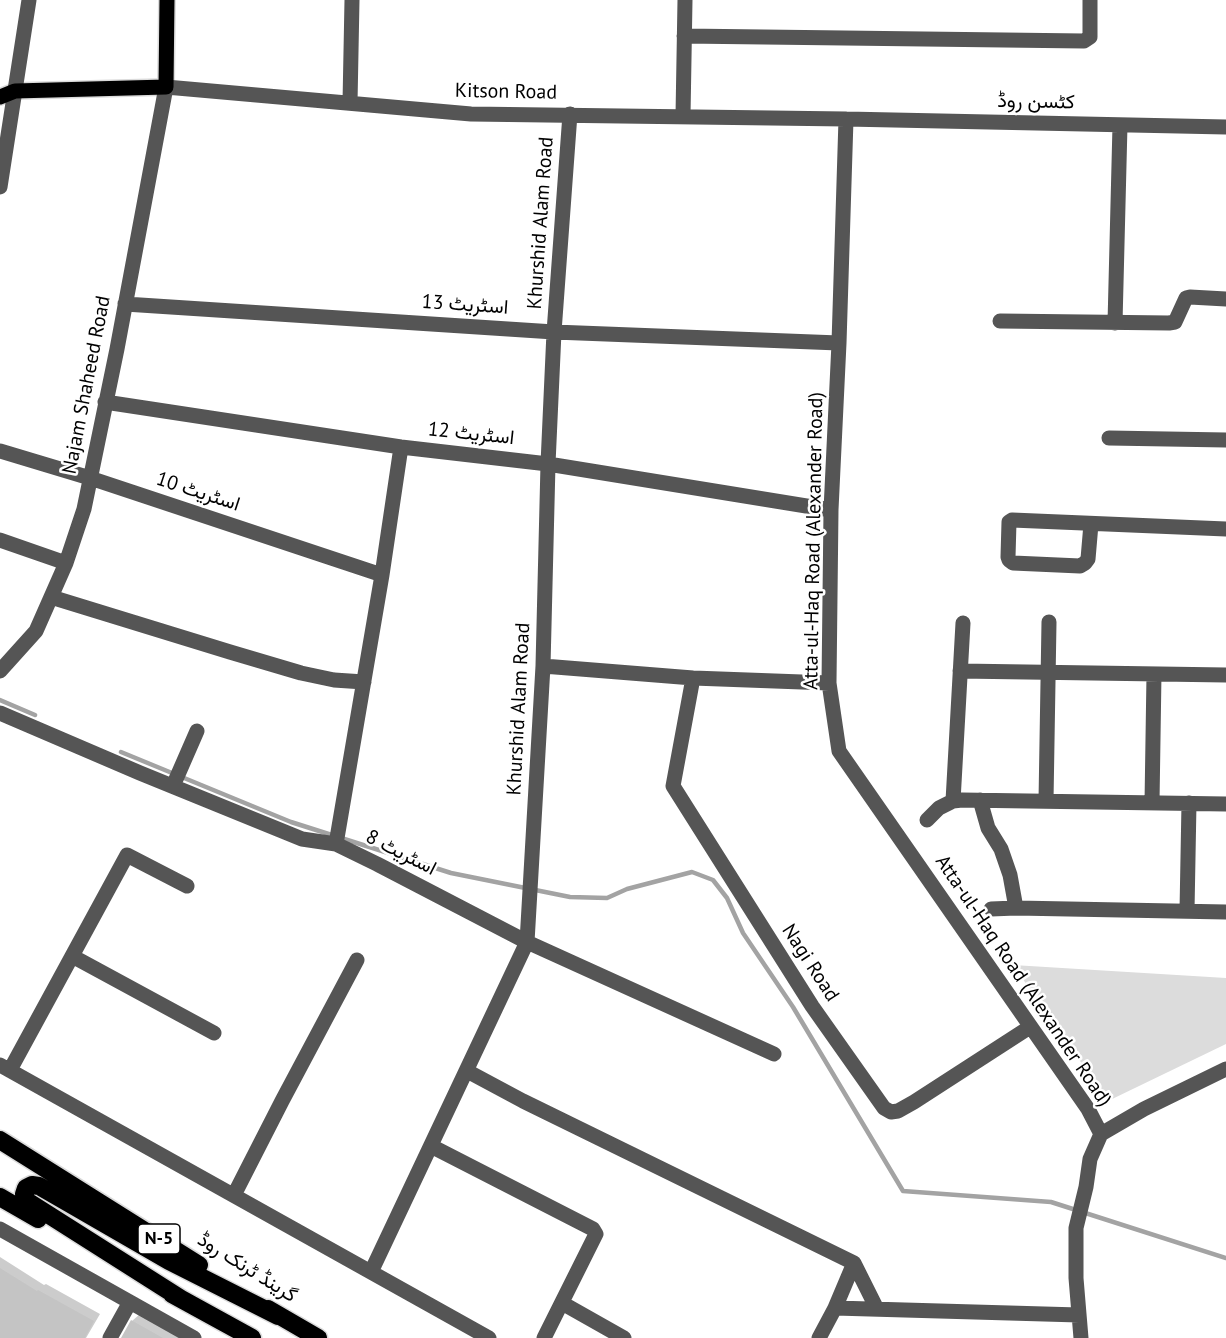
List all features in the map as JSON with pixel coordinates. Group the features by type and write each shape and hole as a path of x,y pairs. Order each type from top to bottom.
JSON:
{"highway":[{"name":"گرینڈ ٹرنک روڈ","path":"0,1140 278,1316 318,1338"},
{"path":"183,1300 27,1201 24,1194 26,1188 32,1185 39,1186 169,1261 278,1316"},
{"name":"N-5","path":"0,1197 252,1338"}],"main road":[{"path":"0,97 15,91 166,87 167,0"}],"street":[{"path":"0,187 29,0"},
{"path":"350,103 352,0"},
{"path":"683,116 685,0"},
{"path":"684,36 1084,41 1090,37 1090,0"},
{"name":"Kitson Road","path":"166,87 471,114 846,119"},
{"name":"Najam Shaheed Road","path":"0,671 36,631 66,563 84,509 117,349 166,87"},
{"name":"Khurshid Alam Road","path":"371,1272 527,942 543,666 554,332 570,114"},
{"name":"کٹسن روڈ","path":"846,119 1226,127"},
{"name":"Atta-ul-Haq Road (Alexander Road)","path":"846,119 831,510 829,683 839,751 1088,1109 1101,1134"},
{"path":"1115,322 1120,125"},
{"path":"1000,321 1169,323 1175,322 1186,298 1226,299"},
{"name":"اسٹریٹ 13","path":"125,304 554,332 839,343"},
{"name":"اسٹریٹ 12","path":"105,402 401,447 548,464 831,510"},
{"path":"1109,438 1226,440"},
{"path":"337,837 382,575 401,447"},
{"name":"اسٹریٹ 10","path":"0,452 90,478 382,575"},
{"path":"1091,524 1088,559 1080,566 1013,563 1009,560 1009,522 1012,520 1226,530"},
{"path":"0,540 66,563"},
{"path":"51,597 301,673 334,680 364,682"},
{"path":"1046,801 1049,622"},
{"path":"953,801 963,623"},
{"path":"543,666 693,678 829,683"},
{"path":"960,670 1226,675"},
{"path":"1152,803 1154,674"},
{"name":"Nagi Road","path":"693,678 673,786 812,1006 884,1108 891,1112 906,1107 1030,1027"},
{"name":"اسٹریٹ 8","path":"0,713 176,778 303,839 337,837 377,864 527,942 774,1054"},
{"path":"176,778 197,731"},
{"path":"980,800 988,828 1001,849 1010,875 1016,908"},
{"path":"927,819 939,808 953,801 1226,804"},
{"path":"1187,911 1189,803"},
{"path":"187,886 127,855 72,956 5,1067 489,1338"},
{"path":"991,909 1226,912"},
{"path":"72,956 214,1033"},
{"path":"234,1196 357,960"},
{"path":"1081,1338 1076,1278 1076,1228 1090,1159 1101,1134 1144,1109 1226,1069"},
{"path":"467,1071 523,1101 854,1263 877,1309"},
{"path":"431,1146 593,1229 596,1234 544,1338"},
{"path":"0,1229 194,1338"},
{"path":"819,1338 835,1308 854,1263"},
{"path":"110,1338 130,1302"},
{"path":"562,1303 624,1338"},
{"path":"835,1308 1078,1315"}],"shaded area":[{"path":"1013,965 1226,978 1226,1044 1108,1101"}],"building":[{"path":"0,1268 37,1291 94,1321 85,1338 0,1338"},
{"path":"131,1320 163,1338 121,1338"}],"waterway":[{"path":"0,700 35,715"},
{"path":"121,752 291,822 451,873 570,897 607,898 627,889 692,872 713,880 727,898 743,933 793,1007 903,1191 1051,1202 1226,1258"}]}
